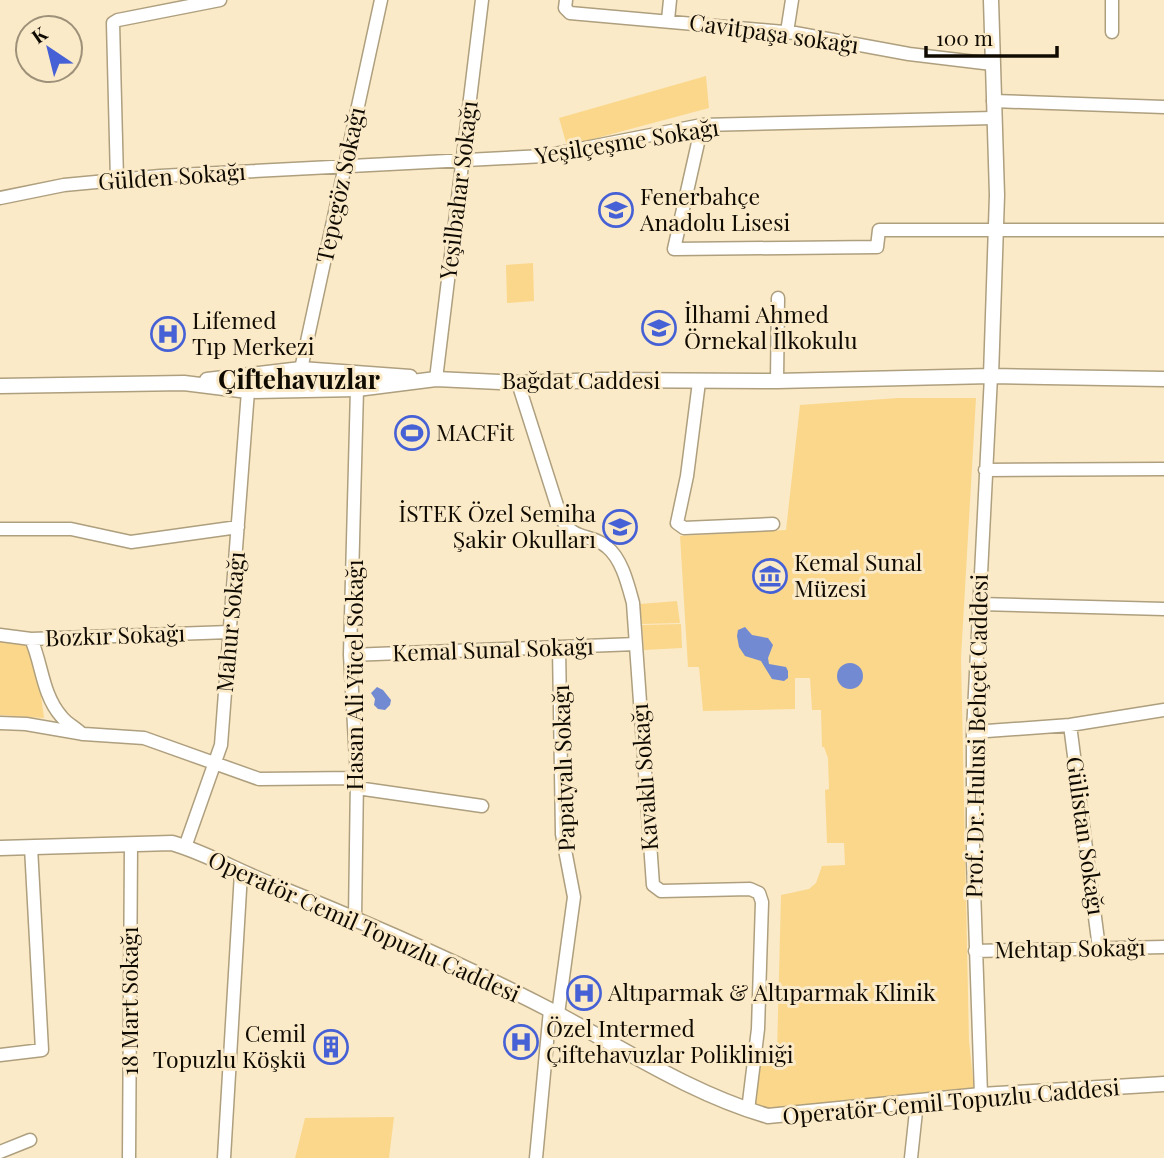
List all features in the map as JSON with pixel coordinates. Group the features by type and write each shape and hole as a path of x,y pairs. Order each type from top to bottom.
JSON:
{"main road":[{"path":"991,0 996,231 991,376"},
{"path":"184,383 300,369 436,379"},
{"name":"Bağdat Caddesi","path":"0,386 184,383 248,391 356,389 436,379 518,383 991,376 1164,379"},
{"name":"Operatör Cemil Topuzlu Caddesi","path":"0,848 172,843 185,847 457,963 554,1012 657,1070 747,1110 768,1116 981,1095 1164,1084"}],"street":[{"path":"117,180 112,25 118,20 174,5 220,0"},
{"name":"Tepegöz Sokağı","path":"300,369 381,0"},
{"name":"Yeşilbahar Sokağı","path":"436,379 482,0"},
{"name":"Cavitpaşa sokağı","path":"566,0 565,9 570,13 787,32 909,54 992,64"},
{"path":"668,20 670,0"},
{"path":"787,32 792,0"},
{"path":"1112,0 1112,32"},
{"path":"993,101 1164,107"},
{"name":"Yeşilçeşme Sokağı","path":"345,167 544,156 702,125 993,118"},
{"path":"702,125 674,249 877,247 879,230 1164,230"},
{"name":"Gülden Sokağı","path":"0,198 64,185 117,180 345,167"},
{"path":"777,381 778,298"},
{"name":"Prof. Dr. Hulusi Behçet Caddesi","path":"981,1095 975,951 973,732 991,376"},
{"path":"699,382 687,476 677,523 684,528 773,523"},
{"name":"Kavaklı Sokağı","path":"518,383 561,518 570,531 609,548 627,580 633,603 653,885 661,891 750,889 759,893 762,902 758,1029 747,1110"},
{"name":"Hasan Ali Yücel Sokağı","path":"355,919 357,783 350,655 356,389"},
{"name":"Mahur Sokağı","path":"185,847 220,746 248,391"},
{"path":"985,470 1164,469"},
{"path":"0,529 71,529 131,542 239,527"},
{"path":"979,604 1164,608"},
{"name":"Bozkır Sokağı","path":"0,635 31,639 230,632"},
{"path":"31,639 45,687 61,716 83,734"},
{"name":"Kemal Sunal Sokağı","path":"350,655 636,645"},
{"name":"Papatyalı Sokağı","path":"536,1158 554,1012 574,897 562,834 559,647"},
{"path":"973,732 1070,725 1164,710"},
{"path":"0,723 26,724 83,734 144,738 259,779 357,783 481,806"},
{"name":"Gülistan Sokağı","path":"1070,725 1099,948"},
{"name":"18 Mart Sokağı","path":"129,1158 131,844"},
{"path":"0,1055 42,1050 32,847"},
{"path":"224,1158 241,873"},
{"name":"Mehtap Sokağı","path":"975,951 1164,947"},
{"path":"911,1158 918,1102"},
{"path":"0,1152 30,1140"}],"shaded area":[{"path":"706,76 709,108 567,146 559,118"},
{"path":"533,263 534,301 507,303 506,265"},
{"path":"898,398 976,398 961,658 969,1041 974,1089 879,1101 763,1108 753,1104 760,1057 777,1053 781,895 809,889 816,883 822,866 845,865 844,843 827,843 825,790 829,789 828,758 822,747 821,710 812,710 810,678 795,678 795,709 703,711 699,667 688,667 680,536 786,530 800,405"},
{"path":"677,601 680,623 642,624 640,604"},
{"path":"681,624 682,648 644,650 642,625"},
{"path":"0,638 27,640 37,665 44,718 0,715"},
{"path":"394,1117 389,1158 295,1158 305,1118"}],"water":[{"path":"745,627 752,635 768,638 773,645 768,658 769,664 786,667 788,678 784,681 772,679 761,661 745,656 739,647 737,636 738,630"},
{"path":"850,663 859,667 863,676 859,685 850,689 841,685 837,676 841,667"},
{"path":"377,687 391,700 385,710 374,705 375,699 371,693"}],"place":[{"name":"Fenerbahçe Anadolu Lisesi","path":"616,210"},
{"name":"İlhami Ahmed Örnekal İlkokulu","path":"659,328"},
{"name":"Lifemed Tıp Merkezi","path":"168,334"},
{"name":"MACFit","path":"412,433"},
{"name":"İSTEK Özel Semiha Şakir Okulları","path":"620,527"},
{"name":"Kemal Sunal Müzesi","path":"770,576"},
{"name":"Altıparmak & Altıparmak Klinik","path":"584,993"},
{"name":"Özel Intermed Çiftehavuzlar Polikliniği","path":"521,1042"},
{"name":"Cemil Topuzlu Köşkü","path":"331,1047"}],"district":[{"name":"Çiftehavuzlar","path":"299,380"}]}
